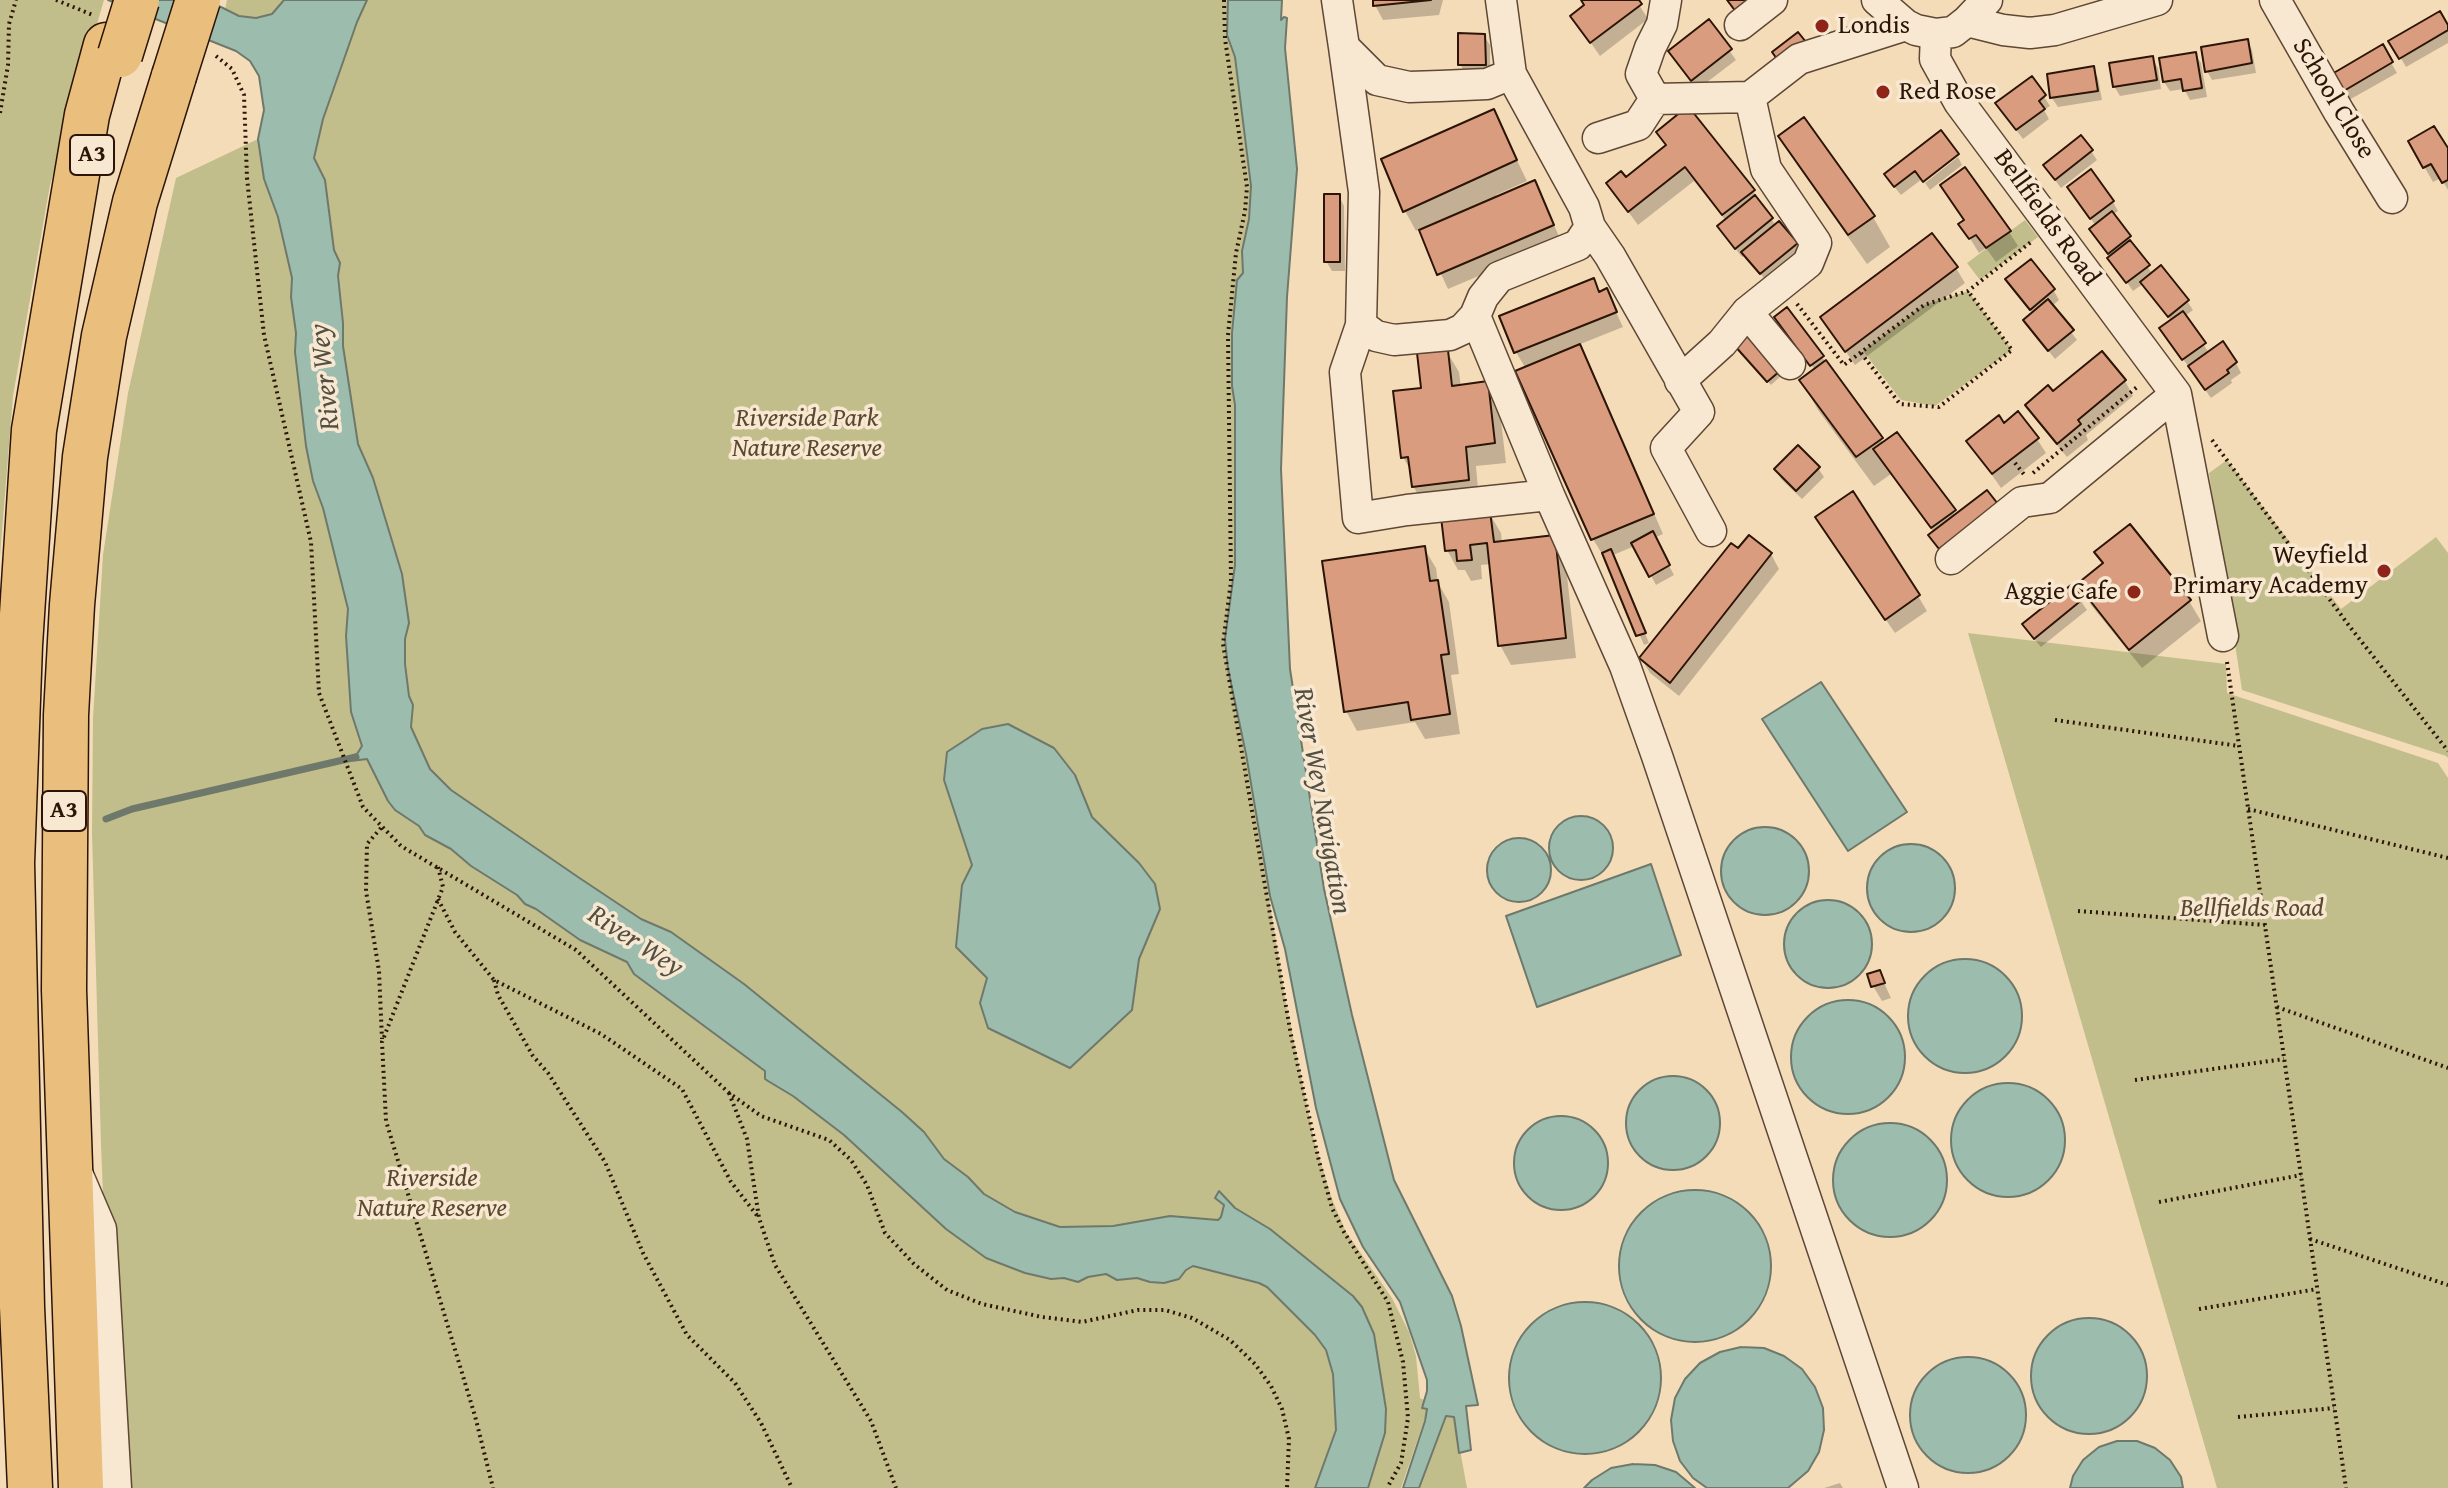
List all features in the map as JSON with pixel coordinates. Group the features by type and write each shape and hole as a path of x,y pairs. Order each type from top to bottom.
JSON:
{"highway":[{"name":"A3","path":"30,1488 22,1307 12,863 22,598 34,430 64,255 110,29 137,0"},
{"name":"A3","path":"81,1488 68,1153 63,829 66,715 78,530 85,457 104,336 152,142 198,0"}],"street":[{"path":"1337,0 1364,192 1361,325 1345,372 1358,518 1549,495"},
{"path":"1501,0 1511,74 1584,207 1590,227 1610,256 1699,412 1666,448 1711,531"},
{"path":"1655,99 1641,74 1662,24 1666,0"},
{"path":"1740,25 1772,0"},
{"path":"1877,0 1906,25 1936,34 1953,32 1976,7 2003,30 2030,33 2055,30 2157,0"},
{"name":"School Close","path":"2275,0 2392,198"},
{"path":"1655,99 1750,97 1799,59 1906,25"},
{"name":"Bellfields Road","path":"1936,34 1935,59 1959,102 2176,394"},
{"path":"1344,47 1377,80 1409,87 1487,84 1511,74"},
{"path":"1680,381 1722,343 1747,312 1808,263 1816,243 1766,169 1750,97"},
{"path":"1598,138 1638,125 1655,99"},
{"path":"1361,325 1376,336 1394,340 1450,335 1463,329 1475,316 1483,297 1499,277 1578,245 1590,227"},
{"path":"1747,312 1790,364"},
{"path":"1475,316 1549,495 1625,666 1903,1488"},
{"path":"1951,559 2022,502 2050,498 2176,394 2223,636"},
{"path":"68,1153 101,1229 116,1488"},
{"path":"10,1488 0,1233 19,1155"}],"path":[{"path":"0,113 8,65 9,24 16,0"},
{"path":"56,0 110,29"},
{"path":"1224,0 1225,39 1247,187 1236,253 1228,335 1231,581 1223,644 1291,1035 1319,1161 1332,1208 1388,1302 1403,1362 1408,1418 1401,1463 1387,1488"},
{"path":"216,56 232,69 244,95 247,178 264,335 311,542 319,693 363,807 401,846 576,950 729,1093 761,1116 829,1140 851,1160 867,1185 885,1233 914,1264 947,1290 982,1304 1082,1322 1138,1310 1165,1310 1192,1318 1230,1340 1263,1375 1282,1409 1289,1439 1287,1488"},
{"path":"1782,286 1844,365 1924,305 1968,291 2051,226"},
{"path":"1861,353 1900,404 1939,407 2012,350 1968,291"},
{"path":"2015,463 2027,478 2158,370"},
{"path":"2210,438 2350,627 2448,751"},
{"path":"2223,636 2346,1488"},
{"path":"2055,720 2239,746"},
{"path":"2248,809 2448,858"},
{"path":"381,828 367,844 366,891 379,971 386,1121 475,1416 493,1488"},
{"path":"382,1042 443,887 438,867"},
{"path":"438,899 455,932 494,980 601,1034 682,1089 731,1182 759,1218"},
{"path":"2078,911 2265,925"},
{"path":"494,980 498,995 533,1056 548,1073 605,1162 643,1253 687,1335 735,1383 761,1423 792,1488"},
{"path":"2277,1007 2448,1068"},
{"path":"2135,1080 2284,1059"},
{"path":"729,1093 747,1139 759,1218 775,1265 871,1421 896,1488"},
{"path":"2159,1202 2301,1175"},
{"path":"2310,1239 2448,1285"},
{"path":"2199,1309 2317,1289"},
{"path":"2238,1417 2334,1408"}],"green space":[{"path":"0,0 104,0 50,185 13,396 0,556"},
{"path":"227,0 284,0 272,14 256,18 239,16 225,9"},
{"name":"Riverside Park Nature Reserve","path":"367,0 1228,0 1227,35 1235,57 1251,186 1249,219 1242,251 1243,274 1232,386 1235,405 1235,565 1225,639 1228,669 1246,754 1285,998 1314,1140 1346,1232 1392,1298 1409,1332 1416,1356 1420,1398 1424,1400 1421,1408 1428,1409 1401,1488 1368,1488 1385,1433 1374,1334 1362,1307 1353,1296 1270,1229 1235,1208 1219,1192 1224,1205 1218,1220 1170,1216 1113,1226 1060,1227 1015,1212 984,1194 944,1159 924,1132 902,1112 744,984 671,932 641,919 578,877 451,790 430,769 411,727 413,705 405,664 405,639 409,623 402,574 373,478 358,444 343,346 338,276 340,263 334,250 325,180 314,158 323,119"},
{"name":"Riverside Nature Reserve","path":"258,139 264,179 278,217 292,278 295,352 306,446 348,609 346,636 351,712 362,747 357,754 367,759 395,810 419,826 425,835 451,849 471,866 517,895 525,904 580,940 627,962 634,974 765,1071 768,1081 844,1135 946,1229 986,1258 1025,1273 1078,1282 1106,1274 1117,1280 1137,1278 1150,1282 1179,1279 1193,1266 1267,1287 1315,1335 1326,1350 1333,1374 1336,1430 1315,1488 115,1488 92,834 93,718 103,555 128,393 176,178"},
{"path":"2025,220 2038,237 1980,280 1967,263"},
{"path":"1968,291 2012,350 1935,406 1901,400 1863,351 1924,305"},
{"path":"2227,460 2341,609 2436,537 2448,553 2448,758 2242,690 2209,473"},
{"name":"Bellfields Road","path":"1968,633 2226,664 2227,693 2438,763 2448,778 2448,1488 2217,1488"},
{"path":"1446,1416 1454,1417 1467,1488 1419,1488"}],"water":[{"name":"River Wey","path":"108,0 207,0 239,16 256,18 272,14 284,0 367,0 323,119 314,158 325,180 334,250 340,263 338,276 343,346 358,444 373,478 402,574 409,623 405,639 405,664 413,705 411,727 430,769 451,790 578,877 641,919 671,932 744,984 902,1112 924,1132 944,1159 984,1194 1015,1212 1060,1227 1113,1226 1170,1216 1218,1220 1224,1205 1215,1198 1219,1191 1235,1208 1270,1229 1353,1296 1362,1307 1374,1334 1386,1409 1385,1433 1368,1488 1315,1488 1336,1430 1333,1374 1326,1350 1315,1335 1267,1287 1193,1266 1179,1279 1164,1283 1137,1278 1117,1280 1106,1274 1078,1282 1025,1273 986,1258 946,1229 844,1135 765,1079 765,1071 634,974 627,962 580,940 451,849 425,835 419,826 395,810 388,801 367,759 351,761 349,757 357,754 362,746 351,712 346,636 348,609 306,446 295,352 292,278 278,217 264,179 258,139 264,110 259,76 250,61 236,51"},
{"path":"1228,0 1282,0 1281,20 1287,18 1285,48 1297,169 1287,297 1281,469 1290,669 1324,889 1394,1180 1452,1296 1478,1405 1466,1406 1471,1450 1459,1453 1454,1417 1446,1416 1419,1488 1403,1488 1425,1421 1427,1409 1422,1408 1427,1380 1400,1302 1363,1247 1340,1199 1316,1108 1285,949 1270,896 1228,669 1225,639 1235,565 1232,333 1237,280 1243,273 1242,251 1249,219 1251,186 1235,57 1227,35"},
{"path":"1821,682 1907,812 1848,851 1762,719"},
{"path":"1008,724 1054,748 1075,775 1092,817 1139,863 1155,884 1160,909 1139,959 1132,1010 1070,1068 988,1028 980,1003 987,978 956,947 962,885 972,865 944,780 947,752 982,729"},
{"path":"1581,816 1599,822 1607,830 1613,848 1607,866 1599,874 1581,880 1563,874 1555,866 1549,848 1555,830 1563,822"},
{"path":"1765,827 1782,830 1796,840 1806,854 1809,871 1806,888 1796,902 1782,912 1765,915 1748,912 1734,902 1724,888 1721,871 1724,854 1734,840 1748,830"},
{"path":"1519,838 1537,844 1545,852 1551,870 1545,888 1537,896 1519,902 1501,896 1493,888 1487,870 1493,852 1501,844"},
{"path":"1911,844 1928,847 1942,857 1952,871 1955,888 1952,905 1942,919 1928,929 1911,932 1894,929 1880,919 1870,905 1867,888 1870,871 1880,857 1894,847"},
{"path":"1651,864 1681,955 1537,1007 1506,916"},
{"path":"1828,900 1845,903 1859,913 1869,927 1872,944 1869,961 1859,975 1845,985 1828,988 1811,985 1797,975 1787,961 1784,944 1787,927 1797,913 1811,903"},
{"path":"1965,959 1997,968 2013,984 2022,1016 2013,1048 1997,1064 1965,1073 1933,1064 1917,1048 1908,1016 1917,984 1933,968"},
{"path":"1848,1000 1880,1009 1896,1025 1905,1057 1896,1089 1880,1105 1848,1114 1816,1105 1800,1089 1791,1057 1800,1025 1816,1009"},
{"path":"1664,1076 1682,1076 1707,1089 1717,1105 1720,1123 1717,1141 1707,1157 1682,1170 1664,1170 1639,1157 1626,1132 1626,1114 1639,1089"},
{"path":"2008,1083 2040,1092 2056,1108 2065,1140 2056,1172 2040,1188 2008,1197 1976,1188 1960,1172 1951,1140 1960,1108 1976,1092"},
{"path":"1552,1116 1570,1116 1595,1129 1605,1145 1608,1163 1605,1181 1595,1197 1570,1210 1552,1210 1527,1197 1514,1172 1514,1154 1527,1129"},
{"path":"1890,1123 1922,1132 1938,1148 1947,1180 1938,1212 1922,1228 1890,1237 1858,1228 1842,1212 1833,1180 1842,1148 1858,1132"},
{"path":"1695,1190 1724,1196 1749,1212 1765,1237 1771,1266 1765,1295 1749,1320 1724,1336 1695,1342 1666,1336 1641,1320 1625,1295 1619,1266 1625,1237 1641,1212 1666,1196"},
{"path":"1585,1302 1614,1308 1639,1324 1655,1349 1661,1378 1655,1407 1639,1432 1614,1448 1585,1454 1556,1448 1531,1432 1515,1407 1509,1378 1515,1349 1531,1324 1556,1308"},
{"path":"2089,1318 2111,1323 2130,1335 2142,1354 2147,1376 2142,1398 2130,1417 2111,1429 2089,1434 2067,1429 2048,1417 2036,1398 2031,1376 2036,1354 2048,1335 2067,1323"},
{"path":"1741,1347 1764,1348 1784,1356 1802,1369 1815,1387 1823,1408 1824,1430 1819,1452 1808,1471 1788,1488 1707,1488 1693,1478 1680,1461 1673,1441 1671,1420 1675,1398 1685,1379 1700,1363 1720,1352"},
{"path":"1968,1357 1990,1362 2009,1374 2021,1393 2026,1415 2021,1437 2009,1456 1990,1468 1968,1473 1946,1468 1927,1456 1915,1437 1910,1415 1915,1393 1927,1374 1946,1362"},
{"path":"2117,1441 2137,1441 2155,1448 2170,1460 2181,1477 2183,1488 2070,1488 2083,1460 2099,1447"},
{"path":"1633,1464 1655,1465 1676,1472 1695,1488 1584,1488 1611,1468"}],"building":[{"path":"1373,0 1431,0 1373,6"},
{"path":"1581,0 1639,0 1642,4 1590,43 1570,16 1584,5"},
{"path":"1727,0 1760,0 1739,16"},
{"path":"2440,11 2448,30 2399,59 2388,41"},
{"path":"1709,19 1732,49 1691,81 1668,51"},
{"path":"1798,32 1810,47 1779,62 1772,52"},
{"path":"1458,33 1485,34 1486,65 1458,65"},
{"path":"2248,39 2252,63 2205,72 2201,47"},
{"path":"2383,44 2393,62 2342,92 2332,74"},
{"path":"2196,52 2202,88 2183,91 2181,79 2163,82 2159,58"},
{"path":"2153,56 2157,80 2113,87 2109,63"},
{"path":"2094,66 2098,91 2050,98 2047,74"},
{"path":"2032,76 2046,95 2039,101 2045,109 2016,130 1995,103"},
{"path":"1688,106 1755,190 1722,215 1685,167 1628,212 1606,183 1621,171 1626,177 1666,145 1656,132"},
{"path":"1494,109 1517,160 1403,212 1381,159"},
{"path":"1804,117 1875,216 1848,235 1778,136"},
{"path":"2434,126 2448,148 2448,180 2442,183 2431,164 2423,168 2408,141"},
{"path":"1941,130 1959,154 1923,182 1915,171 1894,187 1884,174"},
{"path":"2081,135 2093,150 2055,180 2043,165"},
{"path":"1965,167 2011,231 1986,248 1976,235 1969,239 1958,224 1964,220 1940,185"},
{"path":"2091,169 2114,201 2090,219 2067,187"},
{"path":"1535,180 1554,225 1437,275 1419,230"},
{"path":"1324,194 1340,194 1340,262 1324,262"},
{"path":"1755,195 1773,218 1735,249 1717,226"},
{"path":"2112,211 2131,236 2108,254 2089,229"},
{"path":"1779,221 1798,243 1760,274 1741,252"},
{"path":"1932,233 1958,267 1845,352 1820,317"},
{"path":"2130,240 2150,265 2126,283 2107,258"},
{"path":"2031,259 2055,289 2030,310 2005,279"},
{"path":"2161,265 2189,300 2168,317 2140,282"},
{"path":"1594,278 1599,292 1607,288 1617,312 1514,353 1499,316"},
{"path":"2048,299 2074,330 2048,351 2023,320"},
{"path":"1787,307 1824,356 1810,366 1774,317"},
{"path":"2183,311 2206,343 2182,360 2159,328"},
{"path":"1747,333 1780,371 1767,382 1734,345"},
{"path":"2223,341 2237,362 2227,370 2229,373 2205,390 2188,366"},
{"path":"1580,344 1654,514 1591,540 1515,371"},
{"path":"1448,350 1452,386 1488,381 1495,443 1466,447 1469,480 1412,487 1408,457 1401,458 1393,391 1421,388 1417,353"},
{"path":"2102,351 2126,380 2078,420 2081,424 2057,444 2025,405 2048,385 2053,391"},
{"path":"1826,360 1883,438 1856,457 1799,380"},
{"path":"2018,411 2039,438 1992,474 1966,441 1999,415 2004,423"},
{"path":"1897,432 1956,510 1931,528 1873,449"},
{"path":"1798,445 1820,467 1796,491 1774,469"},
{"path":"1987,490 1998,504 1939,549 1928,535"},
{"path":"1853,491 1920,595 1885,620 1815,517"},
{"path":"1490,511 1494,542 1555,535 1566,638 1498,646 1487,543 1470,545 1472,560 1457,561 1456,550 1445,551 1441,517"},
{"name":"Aggie Cafe","path":"2130,524 2191,600 2129,650 2077,584 2103,563 2094,552"},
{"path":"1653,531 1670,565 1649,577 1631,543"},
{"path":"1749,535 1772,553 1670,683 1639,658 1731,543 1738,548"},
{"path":"1425,546 1430,581 1438,580 1449,654 1441,655 1450,714 1411,720 1408,702 1344,712 1322,561"},
{"path":"1611,549 1646,633 1636,636 1602,553"},
{"path":"2071,585 2083,599 2034,639 2022,624"},
{"path":"1880,970 1885,983 1871,987 1867,974"}],"waterway":[{"path":"106,819 132,809 356,757"}],"place":[{"name":"Londis","path":"1822,26"},
{"name":"Red Rose","path":"1883,92"},
{"name":"Weyfield Primary Academy","path":"2384,571"},
{"name":"Aggie Cafe","path":"2134,592"}],"water label":[{"name":"River Wey Navigation","path":"1321,801"}]}
